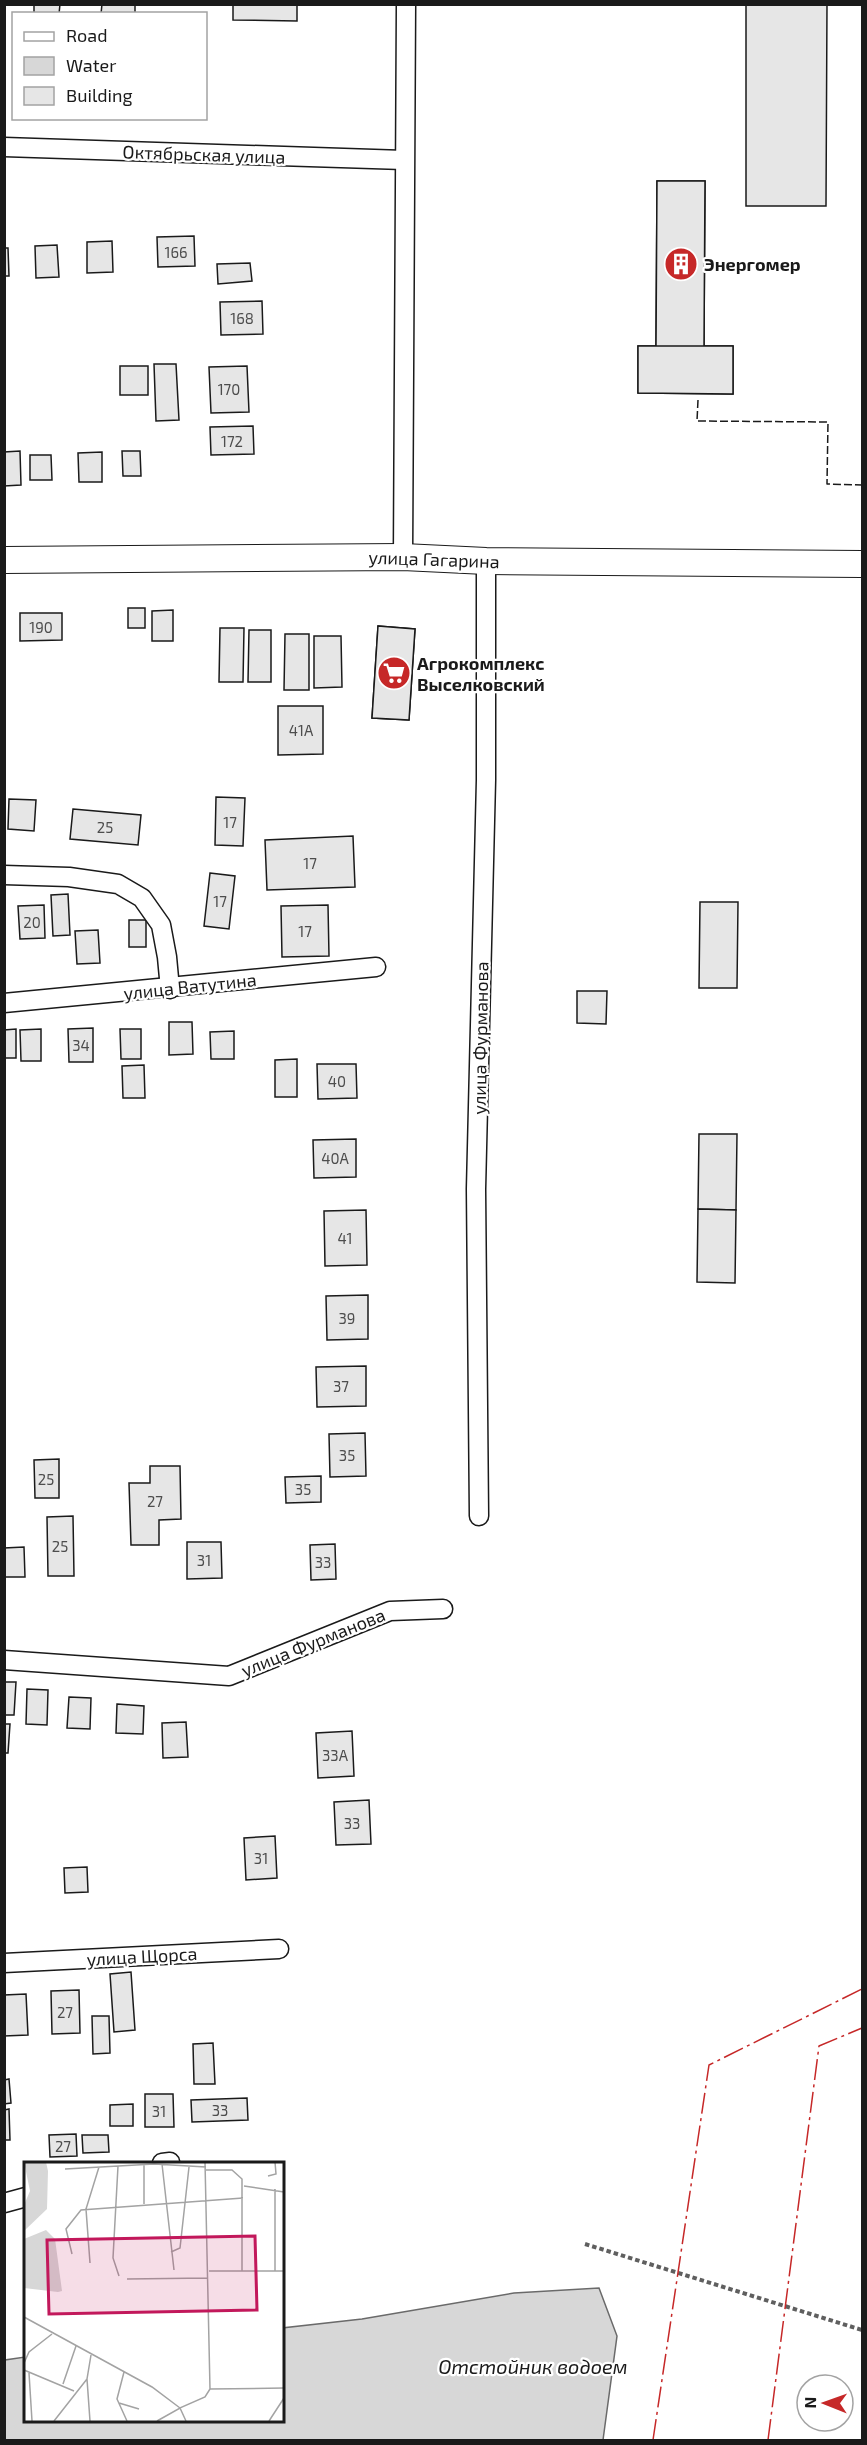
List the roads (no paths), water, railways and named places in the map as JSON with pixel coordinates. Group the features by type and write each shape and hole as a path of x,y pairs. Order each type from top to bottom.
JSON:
{"main road":[{"name":"улица Гагарина","path":"4,560 403,556 486,561 862,564"}],"street":[{"path":"403,556 406,4"},
{"name":"Октябрьская улица","path":"4,147 404,160"},
{"name":"улица Фурманова","path":"479,1516 476,1189 486,780 486,561"},
{"path":"4,875 69,877 118,884 142,898 161,925 170,988"},
{"name":"улица Ватутина","path":"4,1003 376,967"},
{"name":"улица Фурманова","path":"4,1660 229,1676 390,1611 444,1609"},
{"name":"улица Щорса","path":"4,1963 279,1949"},
{"path":"4,2203 24,2198"}],"water":[{"name":"Отстойник водоем","path":"599,2288 617,2336 603,2440 5,2440 5,2360 24,2357 24,2421 284,2421 284,2328 362,2319 514,2293"}],"place":[{"name":"Энергомер","path":"681,264"},
{"name":"Агрокомплекс Выселковский","path":"394,673"}]}
